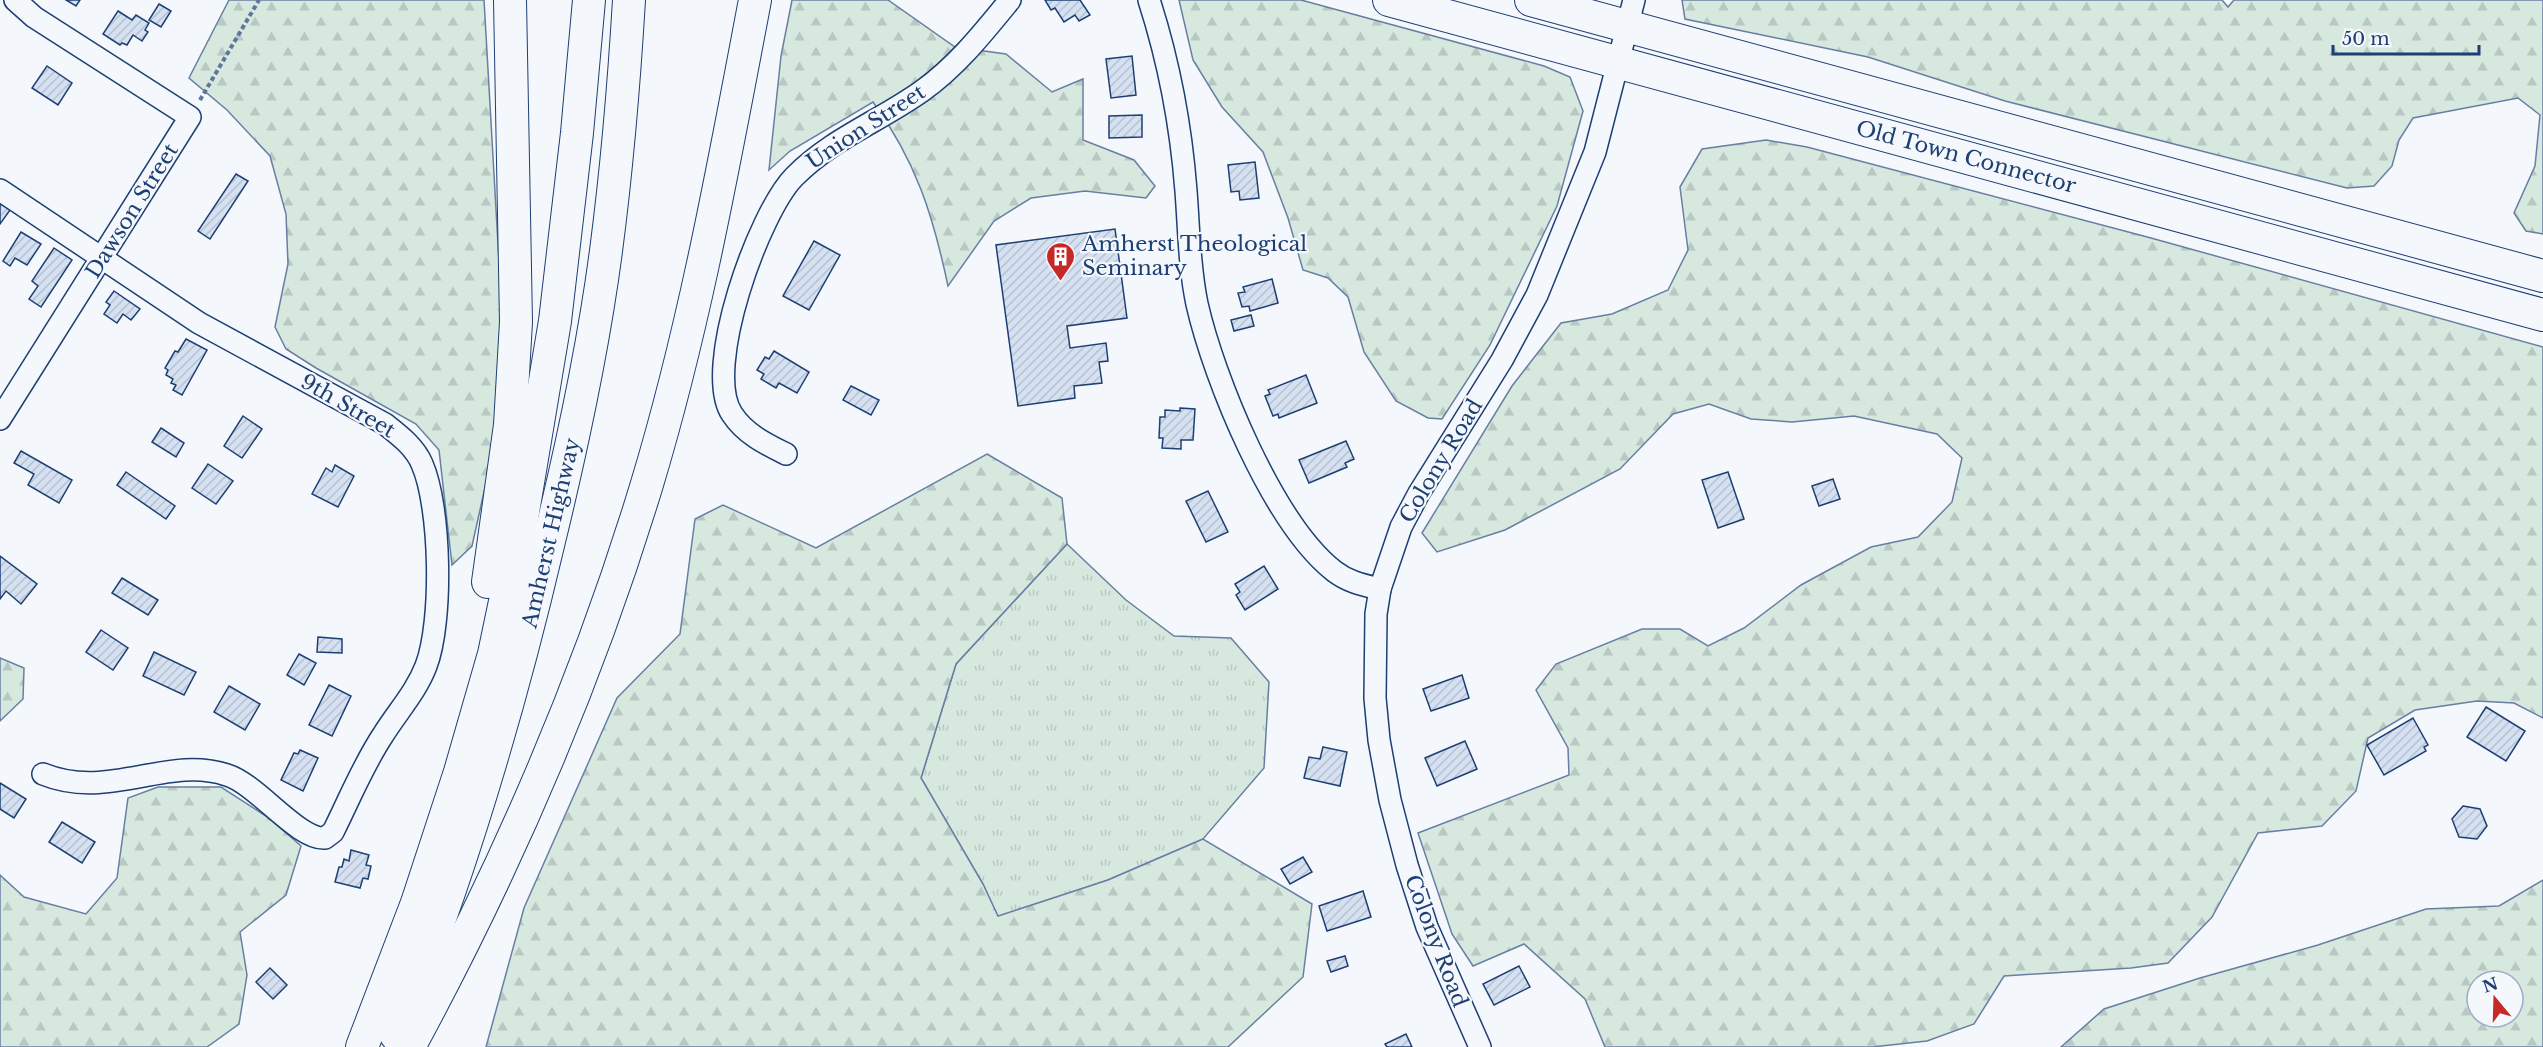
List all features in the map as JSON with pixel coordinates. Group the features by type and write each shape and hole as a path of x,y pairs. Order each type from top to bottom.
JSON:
{"highway":[{"path":"417,903 483,617 510,425 516,322 510,0"},
{"name":"Amherst Highway","path":"362,1047 417,903 460,772 494,654 520,530 555,321 578,133 589,0"},
{"name":"Amherst Highway","path":"391,1047 451,884 485,782 528,631 583,394 606,252 622,114 628,0"},
{"path":"409,1047 459,956 534,792 593,646 647,483 708,249 755,0"},
{"name":"Old Town Connector","path":"1389,0 2543,315"},
{"name":"Old Town Connector","path":"1531,0 1631,13 2543,276"}],"street":[{"path":"15,0 34,17 190,117"},
{"name":"Union Street","path":"786,454 761,442 742,427 731,414 726,400 724,375 727,334 742,284 775,201 792,179 813,159 905,102 940,77 979,38 1010,0"},
{"path":"1149,0 1170,76 1180,134 1191,269 1197,304 1209,349 1238,423 1275,498 1292,525 1312,550 1335,572 1356,584 1380,589"},
{"name":"Colony Road","path":"1480,1047 1427,927 1390,801 1379,740 1375,698 1376,614 1380,589 1401,527 1419,493 1502,360 1537,295 1595,152 1631,13"},
{"name":"Dawson Street","path":"0,419 190,117"},
{"name":"9th Street","path":"0,190 199,322 386,424 403,438 422,463 435,519 437,611 434,635 426,664 415,691 383,735 333,832 325,838 317,838 230,775 207,770 188,770 94,785 72,783 43,774"}],"path":[{"path":"190,117 259,0"}],"green space":[{"path":"229,0 484,0 502,314 492,456 472,546 452,565 439,450 416,424 286,349 275,327 288,264 286,214 270,156 227,110 189,78"},
{"path":"792,0 888,0 955,47 1006,54 1052,92 1083,79 1083,140 1134,160 1155,186 1146,198 1085,191 1031,198 994,221 948,286 929,212 912,167 873,102 790,151 769,170 781,56"},
{"path":"1179,0 1301,0 1544,66 1570,77 1583,111 1557,206 1490,345 1442,419 1428,418 1396,401 1364,352 1348,297 1328,278 1303,270 1288,218 1263,152 1222,107 1193,60"},
{"path":"1682,0 2222,0 2228,7 2234,0 2543,0 2543,234 2526,231 2514,213 2535,166 2540,115 2518,98 2413,118 2399,140 2392,166 2374,186 2347,188 2005,101 1868,57 1685,19"},
{"path":"1766,140 1807,147 2151,238 2543,347 2543,718 2514,703 2477,701 2415,710 2368,738 2356,791 2322,826 2258,833 2212,917 2168,963 2131,968 2004,976 1974,1024 1927,1041 1872,1047 1605,1047 1585,999 1524,944 1473,966 1452,934 1418,833 1569,775 1568,748 1536,690 1556,664 1642,629 1680,629 1708,646 1744,628 1801,585 1871,547 1918,537 1952,502 1962,458 1937,434 1854,416 1792,422 1751,419 1709,404 1673,414 1620,469 1505,530 1437,552 1422,533 1512,386 1561,323 1612,314 1668,290 1688,250 1680,187 1702,149"},
{"path":"987,454 1062,498 1067,544 956,664 921,778 983,884 998,916 1108,880 1203,839 1312,904 1303,977 1228,1047 486,1047 524,908 617,698 680,634 695,519 723,505 816,548"},
{"path":"1067,544 1126,600 1174,636 1231,638 1269,682 1264,768 1203,839 1108,880 998,917 983,884 921,778 956,664"},
{"path":"0,658 24,668 23,699 0,721"},
{"path":"158,787 221,787 269,818 301,846 286,895 240,932 247,975 239,1024 207,1047 0,1047 0,875 24,897 86,914 117,878 128,798"},
{"path":"2543,880 2543,1047 2061,1047 2104,1009 2200,978 2318,945 2426,909 2499,906"}],"building":[{"path":"66,0 80,0 76,6"},
{"path":"1045,0 1080,0 1090,15 1079,21 1075,15 1064,22 1055,8 1051,10"},
{"path":"159,4 171,11 161,27 149,20"},
{"path":"118,11 132,20 136,15 149,23 145,30 148,32 142,41 133,35 127,45 122,43 120,45 103,34"},
{"path":"1132,56 1136,95 1111,98 1106,59"},
{"path":"47,66 72,83 58,105 32,88"},
{"path":"1142,115 1142,137 1109,138 1109,116"},
{"path":"1255,162 1259,198 1240,200 1239,191 1231,192 1228,165"},
{"path":"236,174 248,181 210,239 198,231"},
{"path":"0,203 10,210 0,224"},
{"name":"Amherst Theological Seminary","path":"1115,229 1127,318 1067,326 1070,348 1106,343 1108,361 1099,362 1102,383 1074,386 1075,398 1018,406 996,245"},
{"path":"21,232 41,244 27,265 15,258 10,266 3,261"},
{"path":"814,241 840,255 809,310 783,296"},
{"path":"54,248 72,260 41,307 29,299 38,286 32,281"},
{"path":"1272,279 1278,303 1250,311 1249,306 1242,307 1238,293 1245,292 1243,287"},
{"path":"114,291 140,309 131,320 123,314 117,323 104,314 110,305 106,302"},
{"path":"1251,315 1254,326 1234,331 1231,320"},
{"path":"186,339 207,350 182,395 173,390 176,385 171,383 173,379 166,375 168,370 165,368 175,351 178,352"},
{"path":"774,351 809,372 797,393 779,383 776,388 761,379 764,374 757,370 765,357 769,359"},
{"path":"1306,375 1317,403 1279,418 1278,414 1273,416 1265,396 1270,394 1268,390"},
{"path":"851,386 879,400 871,415 843,400"},
{"path":"1180,408 1195,409 1193,440 1181,440 1181,449 1162,448 1163,438 1159,438 1160,417 1165,417 1165,410 1180,411"},
{"path":"243,416 262,429 242,458 224,446"},
{"path":"161,428 184,443 176,457 152,442"},
{"path":"1346,441 1354,459 1345,463 1347,467 1309,483 1299,460"},
{"path":"21,451 72,480 59,503 28,485 34,474 14,463"},
{"path":"208,464 233,481 216,504 192,488"},
{"path":"335,465 354,476 338,507 312,494 326,468 332,472"},
{"path":"126,472 175,506 166,519 117,485"},
{"path":"1728,472 1744,519 1718,528 1702,480"},
{"path":"1833,479 1840,499 1819,506 1812,486"},
{"path":"1208,491 1228,532 1206,542 1186,501"},
{"path":"0,556 37,584 21,604 6,591 0,599"},
{"path":"1264,566 1278,589 1245,610 1236,595 1240,592 1235,584"},
{"path":"122,578 158,600 148,615 112,593"},
{"path":"101,630 128,648 113,670 86,652"},
{"path":"318,637 342,639 342,653 317,652"},
{"path":"154,652 196,672 184,695 143,676"},
{"path":"299,654 316,663 304,685 287,675"},
{"path":"1462,675 1469,698 1431,711 1423,689"},
{"path":"329,685 351,696 332,736 309,725"},
{"path":"229,686 260,704 245,730 214,712"},
{"path":"2486,707 2525,731 2506,761 2467,737"},
{"path":"2413,718 2428,745 2424,747 2426,751 2384,775 2367,745"},
{"path":"1465,741 1477,769 1437,786 1425,758"},
{"path":"1323,747 1347,752 1340,786 1304,778 1309,757 1320,759"},
{"path":"300,750 318,758 303,791 281,780 294,753 298,754"},
{"path":"0,783 26,799 14,818 0,809"},
{"path":"2463,806 2480,809 2487,826 2477,839 2459,837 2452,819"},
{"path":"62,822 95,842 82,863 49,842"},
{"path":"351,850 369,855 366,865 371,866 368,879 363,878 360,888 335,882 344,859 349,861"},
{"path":"1303,857 1312,872 1290,884 1281,869"},
{"path":"1363,891 1371,917 1327,931 1319,906"},
{"path":"1345,956 1348,966 1331,972 1327,961"},
{"path":"1519,966 1530,987 1494,1005 1483,984"},
{"path":"270,968 287,985 273,999 256,982"},
{"path":"1406,1034 1412,1047 1387,1047 1385,1044"}],"place":[{"name":"Amherst Theological Seminary","path":"1061,282"}]}
